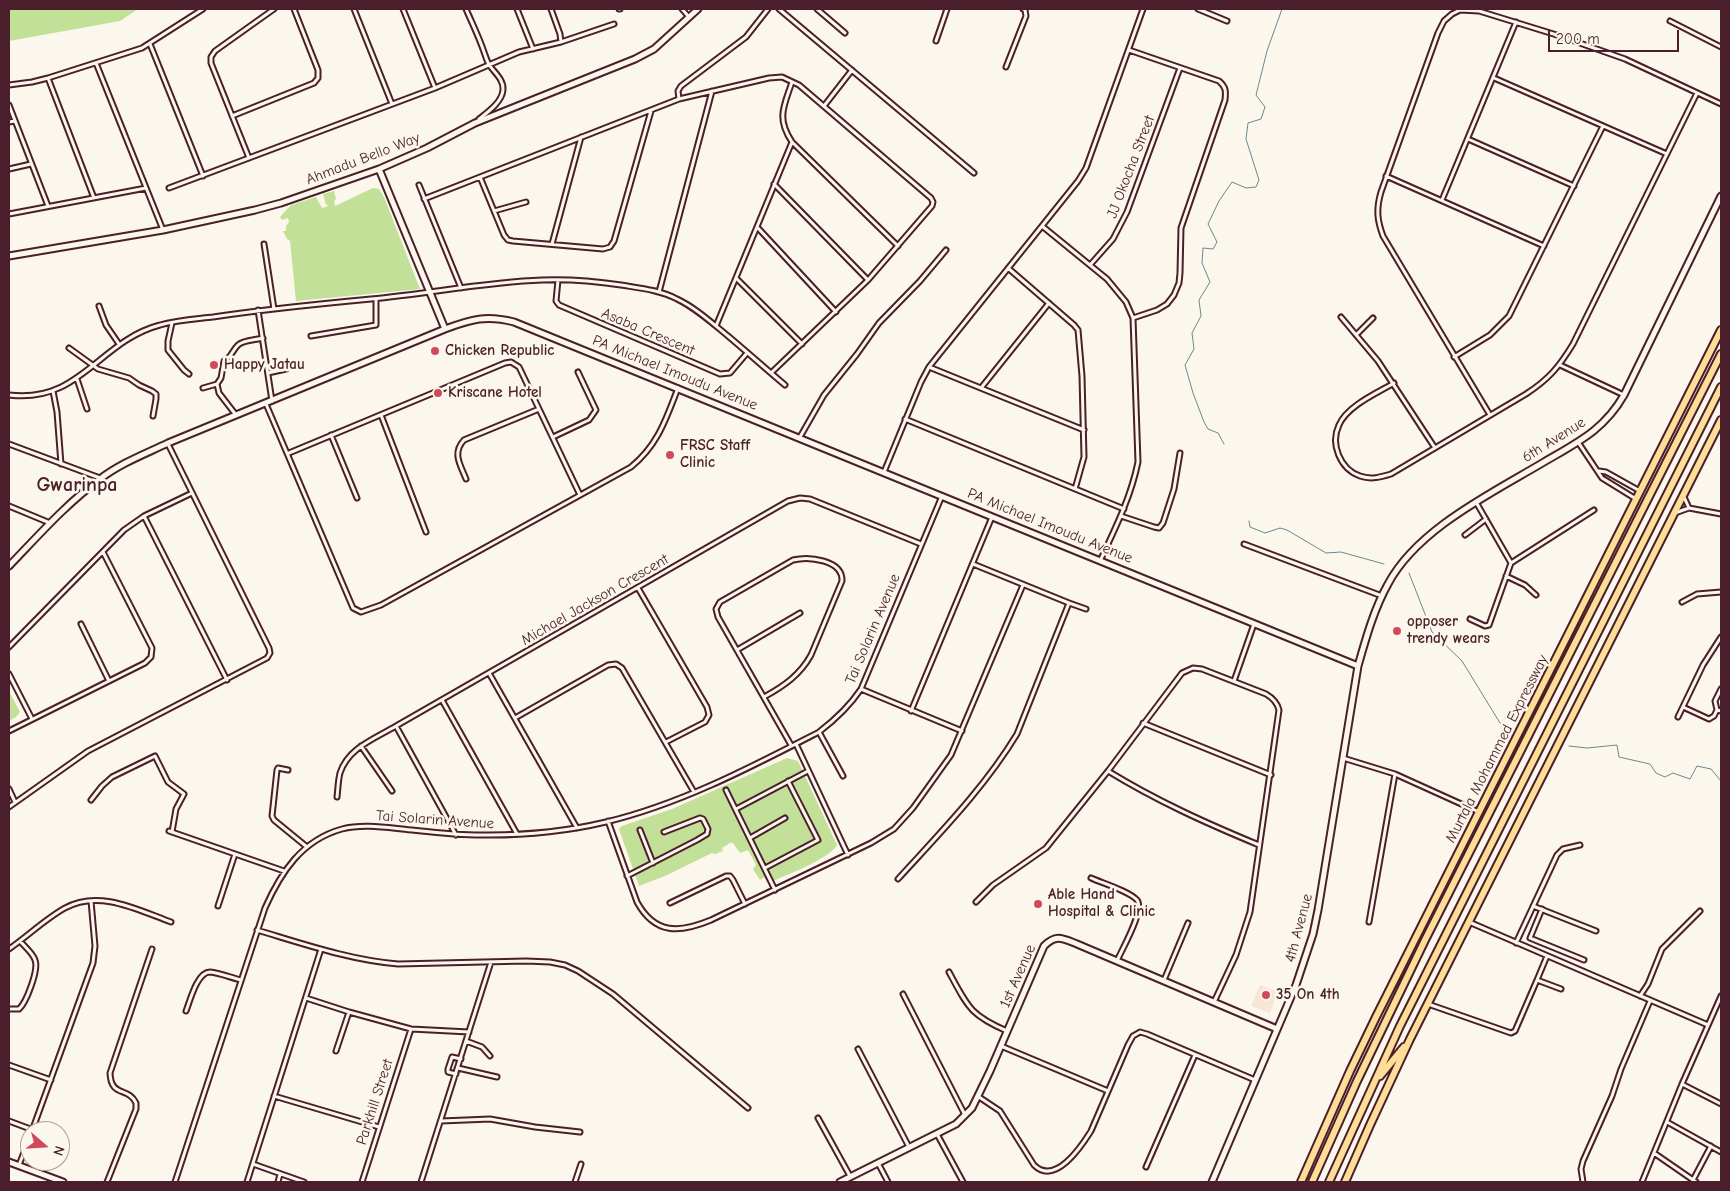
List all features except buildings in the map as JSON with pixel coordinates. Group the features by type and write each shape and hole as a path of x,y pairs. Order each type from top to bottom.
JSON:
{"highway":[{"name":"Murtala Mohammed Expressway","path":"1301,1182 1350,1071 1444,880 1721,330"},
{"name":"Murtala Mohammed Expressway","path":"1312,1182 1357,1081 1425,940 1721,354"},
{"path":"1329,1182 1400,1026 1721,387"},
{"path":"1345,1182 1410,1039 1721,420"},
{"path":"1425,940 1444,880"},
{"path":"1372,1084 1410,1039"}],"street":[{"path":"9,85 48,78 150,44 203,9"},
{"path":"249,158 211,63 211,57 215,51 274,9"},
{"path":"232,116 314,83 318,78 318,70 294,9"},
{"path":"354,9 392,104"},
{"path":"404,9 435,88"},
{"path":"466,9 488,65 496,74 503,90 502,95 493,107 475,123"},
{"path":"517,9 533,48"},
{"path":"551,9 561,42"},
{"path":"682,9 688,18"},
{"name":"Ahmadu Bello Way","path":"9,256 163,230 263,208 379,169 427,148 475,123 635,59 654,48 698,9"},
{"path":"679,99 678,92 681,86 746,37 768,9"},
{"path":"779,9 974,173"},
{"path":"817,9 846,33"},
{"path":"936,41 947,9"},
{"path":"1006,67 1026,16 1023,9"},
{"path":"884,472 905,419 930,367 1078,181 1086,168 1143,9"},
{"path":"1198,9 1227,21"},
{"path":"1490,415 1454,357 1379,226 1377,216 1377,205 1386,176 1444,21 1460,10 1469,10 1516,22 1626,59 1721,104"},
{"path":"1670,21 1721,47"},
{"path":"1442,200 1516,22"},
{"path":"169,188 435,88 519,52 561,42 614,24"},
{"path":"150,44 203,176"},
{"path":"1129,50 1219,81 1224,85 1225,100 1183,221 1179,278 1174,294 1167,304 1157,310 1133,318"},
{"path":"96,63 163,230"},
{"name":"JJ Okocha Street","path":"1090,265 1101,254 1121,226 1180,68"},
{"path":"824,106 852,70"},
{"path":"424,199 679,99 769,78 782,77 804,88 932,198 933,202 932,206 868,280 771,373"},
{"path":"48,78 94,198"},
{"path":"1494,78 1667,154"},
{"path":"792,82 784,105 782,119 783,127 792,142 898,246"},
{"path":"659,292 712,91"},
{"path":"1394,383 1352,409 1344,416 1338,426 1336,448 1339,458 1345,466 1360,476 1370,478 1381,477 1398,470 1542,383 1560,365 1573,344 1697,93"},
{"path":"9,105 48,206"},
{"path":"480,177 504,235 508,240 513,242 603,249 610,247 614,241 651,110"},
{"path":"9,122 14,121"},
{"path":"1454,357 1490,334 1509,316 1602,126"},
{"path":"552,244 580,137"},
{"path":"1468,139 1574,186"},
{"path":"716,326 792,142"},
{"path":"9,169 31,164"},
{"path":"379,169 445,329"},
{"path":"1386,176 1544,246"},
{"path":"774,184 868,280"},
{"path":"419,185 461,288"},
{"path":"9,214 146,188"},
{"name":"6th Avenue","path":"1358,666 1382,596 1399,566 1414,549 1437,529 1476,502 1578,442 1604,423 1615,410 1721,196"},
{"path":"494,211 526,202"},
{"path":"1042,226 1090,265 1119,292 1133,318 1138,462 1134,482 1124,509 1100,561"},
{"path":"757,227 836,312"},
{"path":"264,244 274,308"},
{"path":"800,437 824,395 857,354 879,322 920,281 946,250"},
{"path":"1008,268 1074,324 1080,337 1084,457 1075,489"},
{"path":"736,278 802,344"},
{"path":"9,395 29,396 53,391 77,379 119,344 159,325 274,308 376,299 540,280 600,282 659,292 677,299 716,326 785,385"},
{"name":"Asaba Crescent","path":"558,280 556,301 559,305 720,374 730,373 747,353"},
{"path":"311,336 376,325 376,299"},
{"path":"980,388 1050,303"},
{"path":"99,306 106,325 119,344"},
{"path":"258,310 272,401"},
{"name":"PA Michael Imoudu Avenue","path":"9,566 100,478 124,464 168,443 445,329 471,319 486,317 507,320 678,388 1358,666"},
{"path":"1341,317 1394,383 1435,448"},
{"path":"1356,335 1374,318"},
{"path":"172,323 168,350 189,374"},
{"path":"203,388 216,384 221,378 224,361 229,359 236,347 241,343 263,338"},
{"path":"69,348 92,366 129,378 156,394 153,416"},
{"path":"289,453 511,362 519,367 580,495"},
{"path":"1560,365 1624,394"},
{"path":"930,367 1084,430"},
{"path":"268,374 286,369"},
{"path":"553,437 589,420 596,410 578,372"},
{"path":"77,379 87,409"},
{"path":"216,384 219,392 237,416"},
{"path":"266,404 289,453 353,608 361,612 382,605 631,467 652,446 661,430 678,388"},
{"path":"53,391 57,412 61,464"},
{"path":"466,479 457,453 458,446 464,440 539,410"},
{"path":"382,415 426,532"},
{"path":"905,419 1124,509"},
{"path":"331,435 357,498"},
{"path":"1578,442 1602,478 1636,499"},
{"path":"9,806 88,751 227,680 267,658 270,654 270,648 168,443"},
{"path":"9,444 100,478"},
{"path":"1121,516 1159,528 1163,523 1174,489 1180,453"},
{"path":"1598,471 1606,472 1640,491"},
{"path":"9,647 124,530 144,516 192,492"},
{"name":"Tai Solarin Avenue","path":"175,1182 265,908 284,871 307,847 328,834 343,829 359,827 383,827 456,835 517,834 577,828 608,821 694,792 819,732 834,721 849,706 860,689 942,496"},
{"path":"1683,496 1689,508"},
{"name":"Michael Jackson Crescent","path":"337,797 340,774 346,760 361,746 788,501 800,498 810,499 921,544"},
{"path":"1476,502 1511,563"},
{"path":"9,506 51,524"},
{"path":"1674,513 1689,508 1721,514"},
{"path":"1470,619 1485,626 1489,625 1511,563 1594,510"},
{"path":"144,516 227,680"},
{"path":"911,711 992,516"},
{"path":"1465,535 1486,519"},
{"path":"1244,544 1382,596"},
{"path":"9,731 145,663 151,657 152,648 103,552"},
{"path":"764,697 794,679 805,666 842,581 842,574 839,570 814,558 793,560 720,602 716,609 718,616 791,746"},
{"path":"973,564 1069,604 1086,609"},
{"path":"1506,576 1525,585 1536,595"},
{"path":"608,821 643,914 659,926 682,930 696,926 775,890 848,855 894,829 941,772 951,755 1023,585"},
{"path":"638,588 707,707 709,715 705,722 666,742"},
{"path":"1682,602 1697,594 1721,592"},
{"path":"898,879 949,823 1008,749 1017,734 1069,604"},
{"path":"737,650 800,613"},
{"path":"81,624 109,681"},
{"path":"1234,681 1254,624"},
{"path":"1678,717 1703,665 1721,637"},
{"path":"1717,644 1721,647"},
{"path":"515,718 608,665 616,664 622,668 694,792"},
{"name":"4th Avenue","path":"1213,1182 1296,985 1313,934 1358,666"},
{"path":"976,902 994,886 1046,848 1187,669 1202,669 1266,694 1273,698 1279,710 1250,912 1236,955 1214,1002"},
{"path":"489,673 577,828"},
{"path":"9,674 32,719"},
{"path":"860,689 962,731"},
{"path":"1682,707 1708,719 1719,710 1715,702 1721,690"},
{"path":"442,700 517,834"},
{"path":"1143,723 1270,775"},
{"path":"396,726 456,835"},
{"path":"819,732 843,776"},
{"path":"796,744 848,855"},
{"path":"361,746 392,791"},
{"path":"92,800 102,786 112,777 155,756 168,782 184,794 176,809 170,831 284,871"},
{"path":"1343,757 1394,774 1479,813"},
{"path":"288,770 278,768 277,770 272,816 274,820 307,847"},
{"path":"736,809 808,771"},
{"path":"1108,771 1171,807 1259,845"},
{"path":"1369,922 1394,774"},
{"path":"765,868 818,840 788,781"},
{"path":"9,789 15,802"},
{"path":"726,790 775,890"},
{"path":"628,876 707,834 708,828 703,819 700,818 664,832"},
{"path":"750,838 785,818"},
{"path":"640,830 653,862"},
{"path":"1516,943 1557,855 1564,848 1580,845"},
{"path":"218,906 235,854"},
{"path":"670,903 726,876 730,876 745,904"},
{"path":"1091,878 1128,894 1136,899 1139,904 1136,920 1117,961"},
{"path":"35,1121 95,955 91,901"},
{"path":"9,949 64,909 76,903 107,901 121,904 171,922"},
{"path":"1533,906 1596,932"},
{"path":"1542,909 1530,938 1584,960"},
{"path":"1640,996 1648,984 1662,949 1700,911"},
{"path":"1469,922 1708,1025"},
{"path":"1164,981 1188,923"},
{"path":"257,930 359,960 398,964 550,962 565,965 578,971 612,994 748,1108"},
{"name":"1st Avenue","path":"840,1182 956,1124 972,1108 979,1096 1044,946 1050,940 1057,938 1065,940 1277,1029"},
{"path":"9,1009 19,1009 24,1004 36,968 34,957 20,941"},
{"path":"106,1182 136,1109 136,1103 132,1097 114,1088 110,1073 152,949"},
{"path":"247,1182 321,949"},
{"path":"1428,1004 1511,1032 1515,1031 1547,956"},
{"path":"421,1182 491,962"},
{"path":"186,1011 198,980 204,973 210,972 241,980"},
{"path":"949,972 972,1011 982,1019 1007,1031"},
{"path":"1537,980 1561,990"},
{"path":"903,994 965,1116"},
{"path":"1642,1182 1721,996"},
{"path":"306,998 411,1029 469,1032"},
{"path":"1583,1182 1581,1169 1583,1160 1612,1096 1618,1075 1650,1001"},
{"path":"336,1050 349,1012"},
{"name":"Parkhill Street","path":"362,1182 411,1029"},
{"path":"979,1096 1000,1111 1034,1165 1039,1170 1048,1172 1061,1166 1073,1156 1083,1143 1128,1045 1133,1036 1140,1032 1255,1080"},
{"path":"466,1041 482,1047 490,1056"},
{"path":"1001,1046 1108,1091"},
{"path":"858,1049 909,1147"},
{"path":"1146,1168 1195,1055"},
{"path":"456,1074 448,1072 449,1064 452,1057 461,1058"},
{"path":"9,1065 51,1080"},
{"path":"458,1068 497,1077"},
{"path":"1682,1084 1721,1103"},
{"path":"274,1096 379,1127"},
{"path":"818,1118 850,1177"},
{"path":"441,1121 506,1120 535,1127 580,1132"},
{"path":"1667,1122 1721,1152"},
{"path":"937,1134 963,1182"},
{"path":"1654,1153 1694,1181 1711,1146"},
{"path":"9,1162 64,1182"},
{"path":"878,1163 888,1182"},
{"path":"253,1164 304,1182"},
{"path":"575,1182 581,1164"},
{"path":"278,1182 280,1174"}],"shaded area":[{"name":"35 On 4th","path":"1260,985 1278,992 1270,1013 1251,1006"}],"green space":[{"path":"9,9 138,9 120,21 9,41"},
{"path":"373,188 379,189 384,197 420,289 296,301 290,241 283,231 286,231 286,226 289,222 288,218 282,220 280,217 291,205 316,197 322,208 328,206 323,194 334,191 335,206"},
{"path":"9,691 20,712 9,721"},
{"path":"787,758 798,761 837,845 833,850 806,867 768,883 764,877 760,880 753,869 756,865 748,850 740,853 733,843 730,843 722,848 723,851 715,854 712,853 665,876 639,886 619,829 622,826 672,809"}],"waterway":[{"path":"1224,444 1218,433 1208,429 1204,422 1185,365 1194,349 1192,333 1201,316 1199,300 1210,282 1202,263 1203,248 1213,249 1217,242 1208,224 1219,201 1232,182 1246,188 1256,187 1259,180 1246,139 1248,123 1261,119 1265,107 1256,95 1267,51 1282,9"},
{"path":"1249,521 1250,527 1265,533 1280,528 1287,530 1326,553 1341,552 1384,564"},
{"path":"1409,573 1432,632 1462,661 1500,723 1511,727"},
{"path":"1569,746 1587,748 1617,745 1619,757 1650,764 1656,773 1665,777 1673,773 1690,779 1697,766 1711,769 1721,781"}],"place":[{"name":"Chicken Republic","path":"435,351"},
{"name":"Happy Jatau","path":"214,365"},
{"name":"Kriscane Hotel","path":"438,393"},
{"name":"FRSC Staff Clinic","path":"670,455"},
{"name":"opposer trendy wears","path":"1397,631"},
{"name":"Able Hand Hospital & Clinic","path":"1038,904"},
{"name":"35 On 4th","path":"1266,995"}],"district":[{"name":"Gwarinpa","path":"77,485"}]}
